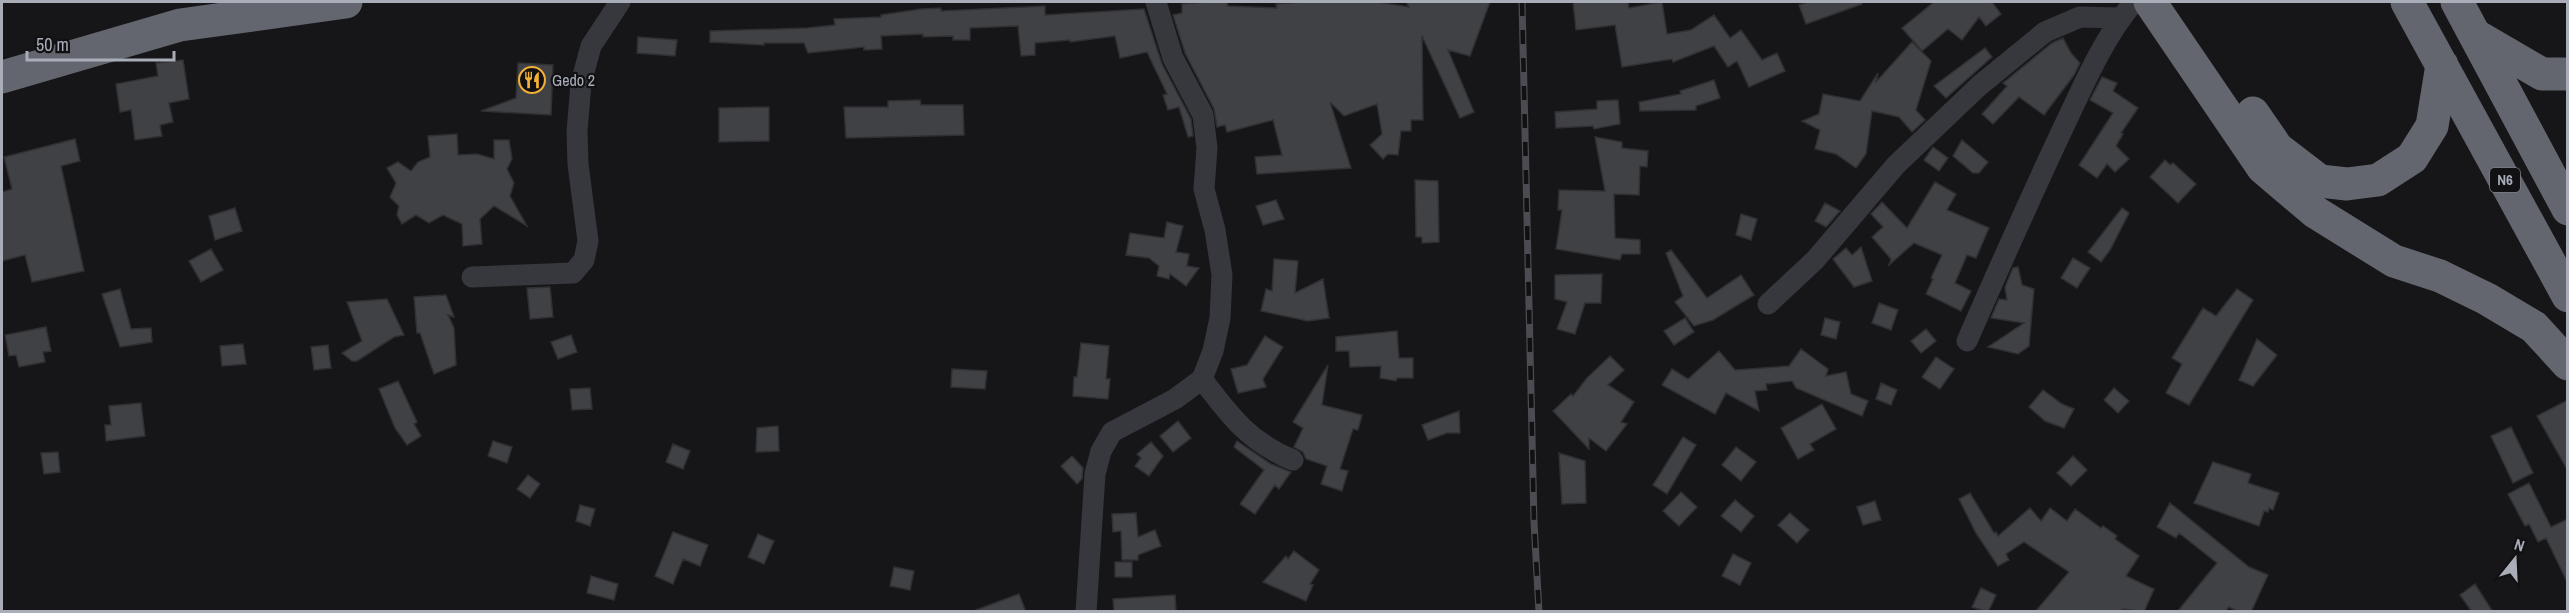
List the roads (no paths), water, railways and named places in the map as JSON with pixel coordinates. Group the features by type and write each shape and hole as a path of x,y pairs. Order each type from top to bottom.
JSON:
{"highway":[{"path":"2,76 180,26 346,2"},
{"path":"2150,2 2263,168 2314,212 2394,261 2440,276 2487,299 2534,327 2568,364"},
{"path":"2178,2 2277,148 2320,181 2347,184 2378,180 2412,158 2432,126 2442,65"},
{"name":"N6","path":"2407,2 2568,296"},
{"name":"N6","path":"2457,2 2568,209"},
{"path":"2475,35 2542,75 2568,74"}],"street":[{"path":"472,277 573,273 584,260 588,241 578,164 577,132 581,83 591,46 620,2"},
{"path":"1086,612 1095,474 1101,451 1112,432 1175,399 1202,379 1213,351 1220,318 1222,275 1215,230 1204,189 1207,148 1203,115 1173,58 1156,2"},
{"path":"1967,341 2042,173 2089,75 2120,18 2134,2"},
{"path":"1768,304 1815,260 1896,165 1979,86 2046,32 2080,17 2120,18"},
{"path":"1202,379 1248,434 1269,450 1293,460"}],"railway":[{"path":"1522,2 1534,522 1539,612"}],"place":[{"name":"Gedo 2","path":"532,80"}]}
